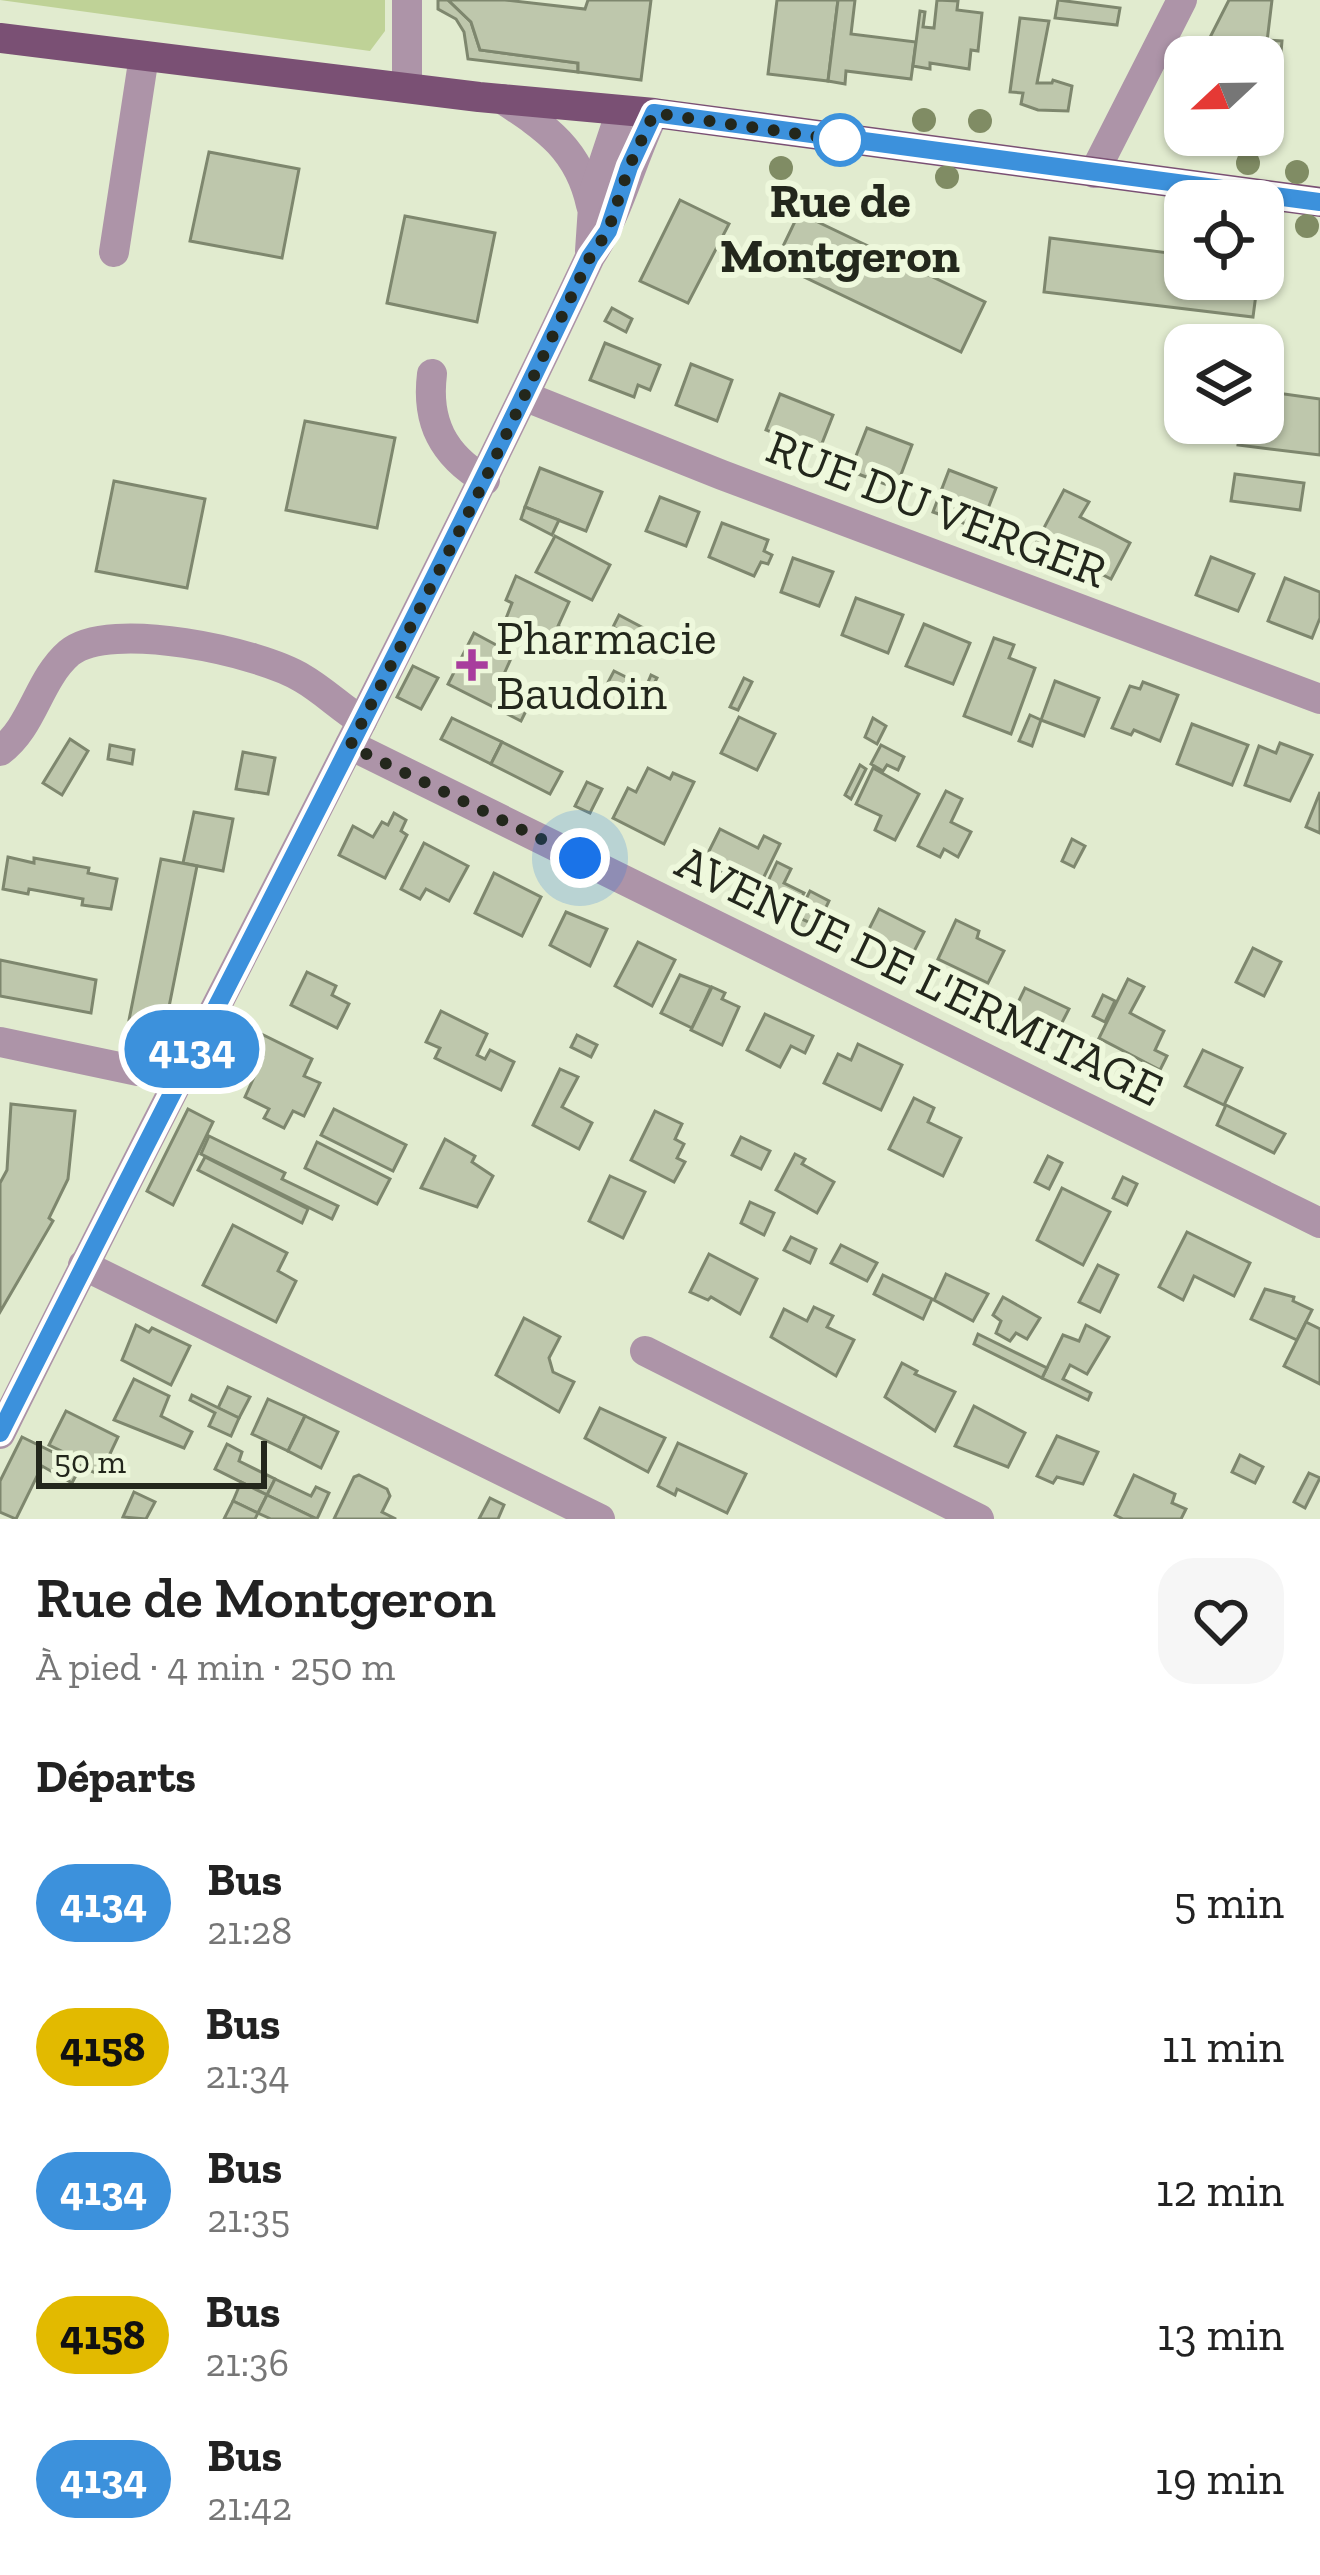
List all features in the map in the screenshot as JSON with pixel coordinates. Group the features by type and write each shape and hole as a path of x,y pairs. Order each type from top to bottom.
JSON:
{"main road":[{"path":"0,38 502,100 654,113 1320,202"}],"street":[{"path":"407,0 407,88"},
{"path":"1094,173 1182,0"},
{"path":"114,252 145,56"},
{"path":"502,100 549,129 568,148 587,185 592,211"},
{"path":"590,257 601,165 621,111"},
{"path":"0,1434 485,480 590,257 608,231 629,167 654,113"},
{"path":"432,374 428,404 445,445 464,467 485,480"},
{"name":"RUE DU VERGER","path":"524,397 1320,699"},
{"name":"AVENUE DE L'ERMITAGE","path":"0,751 16,739 70,652 110,638 187,644 266,661 302,678 356,733 1320,1223"},
{"path":"0,1042 138,1070 180,1073"},
{"path":"83,1265 600,1519"},
{"path":"644,1351 979,1519"}],"green space":[{"path":"0,0 385,0 385,31 370,51"}],"building":[{"path":"438,0 448,0 471,22 480,50 578,63 578,72 468,59 464,32 456,19 438,9"},
{"path":"448,0 505,0 585,9 588,0 651,0 641,80 578,72 578,63 480,50 471,22"},
{"path":"777,0 838,0 828,81 768,74"},
{"path":"838,0 855,0 851,34 916,42 911,79 846,71 845,84 828,81"},
{"path":"937,0 958,1 957,10 982,13 978,51 971,50 969,69 930,63 930,69 913,66 920,11 925,12 923,27 934,28"},
{"path":"1058,0 1120,8 1117,25 1055,18"},
{"path":"1229,0 1272,0 1268,36 1211,36"},
{"path":"1020,18 1049,21 1037,83 1053,80 1072,86 1068,111 1038,110 1021,104 1023,93 1010,92"},
{"path":"209,152 299,169 282,258 190,241"},
{"path":"680,200 729,224 688,303 640,281"},
{"path":"799,213 985,302 961,352 775,263"},
{"path":"405,216 495,233 477,322 387,303"},
{"path":"1050,238 1164,252 1164,300 1255,300 1253,317 1044,292"},
{"path":"612,308 632,319 626,332 605,321"},
{"path":"605,343 660,365 650,390 638,385 634,397 590,380"},
{"path":"691,364 732,380 717,421 676,405"},
{"path":"780,394 833,415 819,451 766,430"},
{"path":"1284,394 1320,399 1320,455 1238,445 1284,444"},
{"path":"305,421 395,438 377,528 286,510"},
{"path":"867,428 912,445 896,488 850,471"},
{"path":"540,468 602,492 586,531 525,507"},
{"path":"949,470 996,488 980,529 933,512"},
{"path":"1235,474 1304,483 1300,510 1231,501"},
{"path":"114,481 205,499 187,588 96,571"},
{"path":"1064,490 1089,502 1080,517 1130,543 1111,579 1037,541"},
{"path":"660,497 699,512 686,546 646,531"},
{"path":"525,507 559,520 552,535 521,519"},
{"path":"722,523 768,540 764,551 772,555 768,564 761,562 754,576 709,557"},
{"path":"555,536 610,565 592,600 536,572"},
{"path":"1211,557 1254,574 1238,611 1196,595"},
{"path":"793,558 833,572 819,606 781,592"},
{"path":"516,576 569,602 558,626 582,639 574,655 505,621 512,603 506,600"},
{"path":"1285,578 1320,592 1320,618 1312,638 1268,621"},
{"path":"856,598 903,615 888,653 842,635"},
{"path":"619,615 649,631 644,642 613,627"},
{"path":"924,624 970,643 953,684 906,666"},
{"path":"474,633 513,654 504,674 536,691 521,721 448,684"},
{"path":"994,638 1014,645 1009,658 1035,668 1011,734 964,716"},
{"path":"413,666 438,678 421,709 397,697"},
{"path":"614,671 646,687 651,675 657,678 643,705 606,686"},
{"path":"744,678 752,682 738,710 730,707"},
{"path":"1055,681 1099,698 1084,736 1041,720"},
{"path":"1143,682 1178,695 1160,741 1134,730 1131,735 1112,728 1130,686 1140,689"},
{"path":"1030,715 1041,720 1032,746 1019,741"},
{"path":"739,717 775,734 757,770 721,753"},
{"path":"452,718 502,742 491,764 441,739"},
{"path":"873,718 886,726 877,744 865,737"},
{"path":"1192,724 1248,745 1232,785 1177,764"},
{"path":"70,739 88,751 62,795 43,783"},
{"path":"502,742 562,772 550,794 491,764"},
{"path":"1280,743 1312,755 1290,801 1245,785 1259,746 1276,753"},
{"path":"110,745 134,750 132,764 108,759"},
{"path":"881,745 904,757 898,770 887,765 883,771 871,764"},
{"path":"243,752 275,758 268,794 236,789"},
{"path":"860,765 866,769 851,799 845,795"},
{"path":"648,768 670,779 673,773 694,782 664,844 613,818 628,788 636,792"},
{"path":"873,768 919,794 895,840 875,830 881,816 856,804"},
{"path":"587,782 602,789 590,813 575,806"},
{"path":"946,791 962,799 951,822 971,832 958,857 944,849 940,857 918,846"},
{"path":"1320,792 1320,833 1306,827"},
{"path":"194,812 233,819 223,871 183,863"},
{"path":"394,813 406,820 401,831 407,835 385,878 339,855 353,826 373,837"},
{"path":"720,829 758,848 764,836 780,844 757,891 720,873 723,867 705,859"},
{"path":"1072,839 1085,846 1074,867 1062,861"},
{"path":"424,843 468,866 449,901 426,889 420,899 401,889"},
{"path":"8,857 89,868 88,873 117,879 111,909 29,889 28,894 3,889"},
{"path":"161,859 197,866 165,1027 129,1020"},
{"path":"777,862 791,869 784,883 804,893 795,910 762,894"},
{"path":"494,873 541,897 522,936 475,913"},
{"path":"810,891 829,901 817,926 797,917"},
{"path":"879,909 924,932 909,961 864,939"},
{"path":"566,912 607,929 590,966 550,945"},
{"path":"797,917 817,926 810,939 791,930"},
{"path":"956,920 979,931 977,938 1004,951 988,983 938,959"},
{"path":"638,942 675,960 652,1006 615,986"},
{"path":"1253,948 1281,962 1264,996 1236,982"},
{"path":"0,960 96,980 91,1013 0,996"},
{"path":"307,972 336,986 332,995 349,1004 337,1028 291,1005"},
{"path":"680,975 711,987 692,1028 661,1013"},
{"path":"1128,979 1144,987 1130,1013 1164,1031 1155,1050 1167,1056 1160,1070 1099,1038"},
{"path":"712,987 725,993 722,999 739,1007 722,1045 691,1030"},
{"path":"1025,988 1069,1009 1054,1038 1011,1017"},
{"path":"1103,995 1115,1001 1105,1022 1093,1016"},
{"path":"441,1011 487,1034 477,1055 485,1059 490,1050 514,1062 501,1090 435,1058 440,1048 426,1042"},
{"path":"765,1014 813,1036 805,1053 791,1046 780,1067 747,1050"},
{"path":"233,1020 312,1059 304,1076 320,1083 304,1116 293,1111 284,1128 264,1118 269,1109 245,1097 263,1057 224,1037"},
{"path":"577,1035 597,1045 591,1057 571,1047"},
{"path":"858,1044 902,1065 881,1110 824,1083 838,1054 851,1060"},
{"path":"1203,1050 1242,1068 1224,1105 1185,1086"},
{"path":"560,1069 578,1077 562,1107 592,1123 579,1149 533,1125"},
{"path":"914,1098 934,1108 928,1122 961,1138 943,1176 889,1149"},
{"path":"11,1104 75,1111 68,1179 49,1218 53,1221 0,1312 0,1183 7,1170"},
{"path":"1226,1105 1285,1134 1274,1153 1217,1125"},
{"path":"188,1109 213,1122 173,1205 147,1191"},
{"path":"334,1109 406,1145 393,1171 321,1135"},
{"path":"655,1111 682,1124 675,1139 684,1144 677,1158 685,1162 674,1182 631,1160"},
{"path":"209,1136 285,1173 282,1179 338,1206 332,1219 201,1154"},
{"path":"741,1137 770,1151 761,1169 732,1155"},
{"path":"445,1139 475,1156 472,1162 493,1176 477,1207 421,1188"},
{"path":"317,1142 390,1179 377,1204 305,1168"},
{"path":"795,1154 805,1159 802,1164 834,1182 817,1213 776,1190"},
{"path":"1048,1156 1062,1163 1049,1189 1035,1182"},
{"path":"205,1157 308,1209 302,1223 198,1170"},
{"path":"610,1176 645,1192 623,1238 589,1221"},
{"path":"1123,1177 1137,1184 1127,1205 1113,1198"},
{"path":"1062,1188 1110,1212 1083,1265 1037,1240"},
{"path":"750,1202 774,1213 764,1235 741,1223"},
{"path":"233,1225 287,1253 278,1271 296,1281 276,1322 203,1285"},
{"path":"1187,1232 1250,1263 1234,1296 1194,1276 1183,1300 1159,1287"},
{"path":"791,1237 816,1249 810,1263 784,1250"},
{"path":"841,1245 877,1263 867,1281 831,1263"},
{"path":"709,1254 757,1279 740,1314 711,1297 708,1300 690,1292"},
{"path":"1098,1265 1118,1275 1100,1312 1079,1302"},
{"path":"946,1274 988,1294 973,1321 934,1300"},
{"path":"883,1275 932,1299 923,1319 874,1294"},
{"path":"1265,1289 1294,1297 1293,1301 1312,1310 1297,1340 1251,1319"},
{"path":"1003,1297 1040,1318 1027,1339 1016,1333 1010,1341 996,1333 1001,1321 993,1315"},
{"path":"814,1307 833,1316 827,1327 854,1340 836,1376 771,1337 784,1309 807,1321"},
{"path":"524,1318 560,1337 549,1358 553,1372 574,1382 559,1412 496,1375"},
{"path":"1306,1322 1320,1329 1320,1384 1284,1366"},
{"path":"136,1325 190,1346 171,1385 122,1360"},
{"path":"1086,1325 1109,1337 1087,1374 1070,1365 1063,1379 1091,1393 1088,1400 1042,1378 1063,1335 1079,1341"},
{"path":"978,1334 1047,1368 1042,1378 974,1344"},
{"path":"902,1363 955,1392 935,1431 885,1397"},
{"path":"134,1379 169,1396 161,1416 192,1432 184,1448 114,1420"},
{"path":"228,1387 250,1397 239,1418 218,1408"},
{"path":"192,1395 239,1418 231,1436 209,1426 215,1413 190,1400"},
{"path":"268,1399 305,1416 288,1451 252,1434"},
{"path":"974,1406 1025,1433 1008,1467 955,1446"},
{"path":"600,1408 665,1438 648,1472 585,1438"},
{"path":"66,1411 118,1437 100,1475 49,1445"},
{"path":"305,1416 338,1432 321,1468 288,1451"},
{"path":"1057,1436 1098,1452 1083,1484 1057,1477 1053,1483 1037,1476"},
{"path":"22,1437 81,1466 72,1483 42,1466 16,1519 0,1512 0,1481"},
{"path":"678,1443 746,1474 727,1513 677,1489 675,1495 658,1486"},
{"path":"227,1444 242,1452 239,1461 275,1479 267,1495 215,1469"},
{"path":"1240,1455 1263,1467 1255,1483 1232,1472"},
{"path":"1309,1473 1320,1478 1305,1508 1294,1502"},
{"path":"359,1475 387,1489 390,1496 382,1512 396,1519 334,1519"},
{"path":"1134,1475 1175,1494 1172,1503 1186,1509 1181,1519 1115,1515"},
{"path":"275,1479 311,1496 316,1487 329,1493 317,1519 267,1495"},
{"path":"241,1482 267,1495 258,1513 233,1501"},
{"path":"134,1492 155,1502 146,1519 123,1517"},
{"path":"267,1495 317,1519 271,1519 258,1513"},
{"path":"490,1498 504,1505 498,1519 479,1519"},
{"path":"233,1501 258,1513 255,1519 224,1519"}],"bus line":[{"name":"4134","path":"0,1433 480,490 590,257 608,231 629,167 654,113 1320,202"}],"place":[{"name":"Rue de Montgeron","path":"840,140"},
{"name":"Pharmacie Baudoin","path":"472,665"}],"route":[{"path":"580,858 350,746 480,490 590,257 608,231 629,167 654,113 854,142 840,140"}]}
